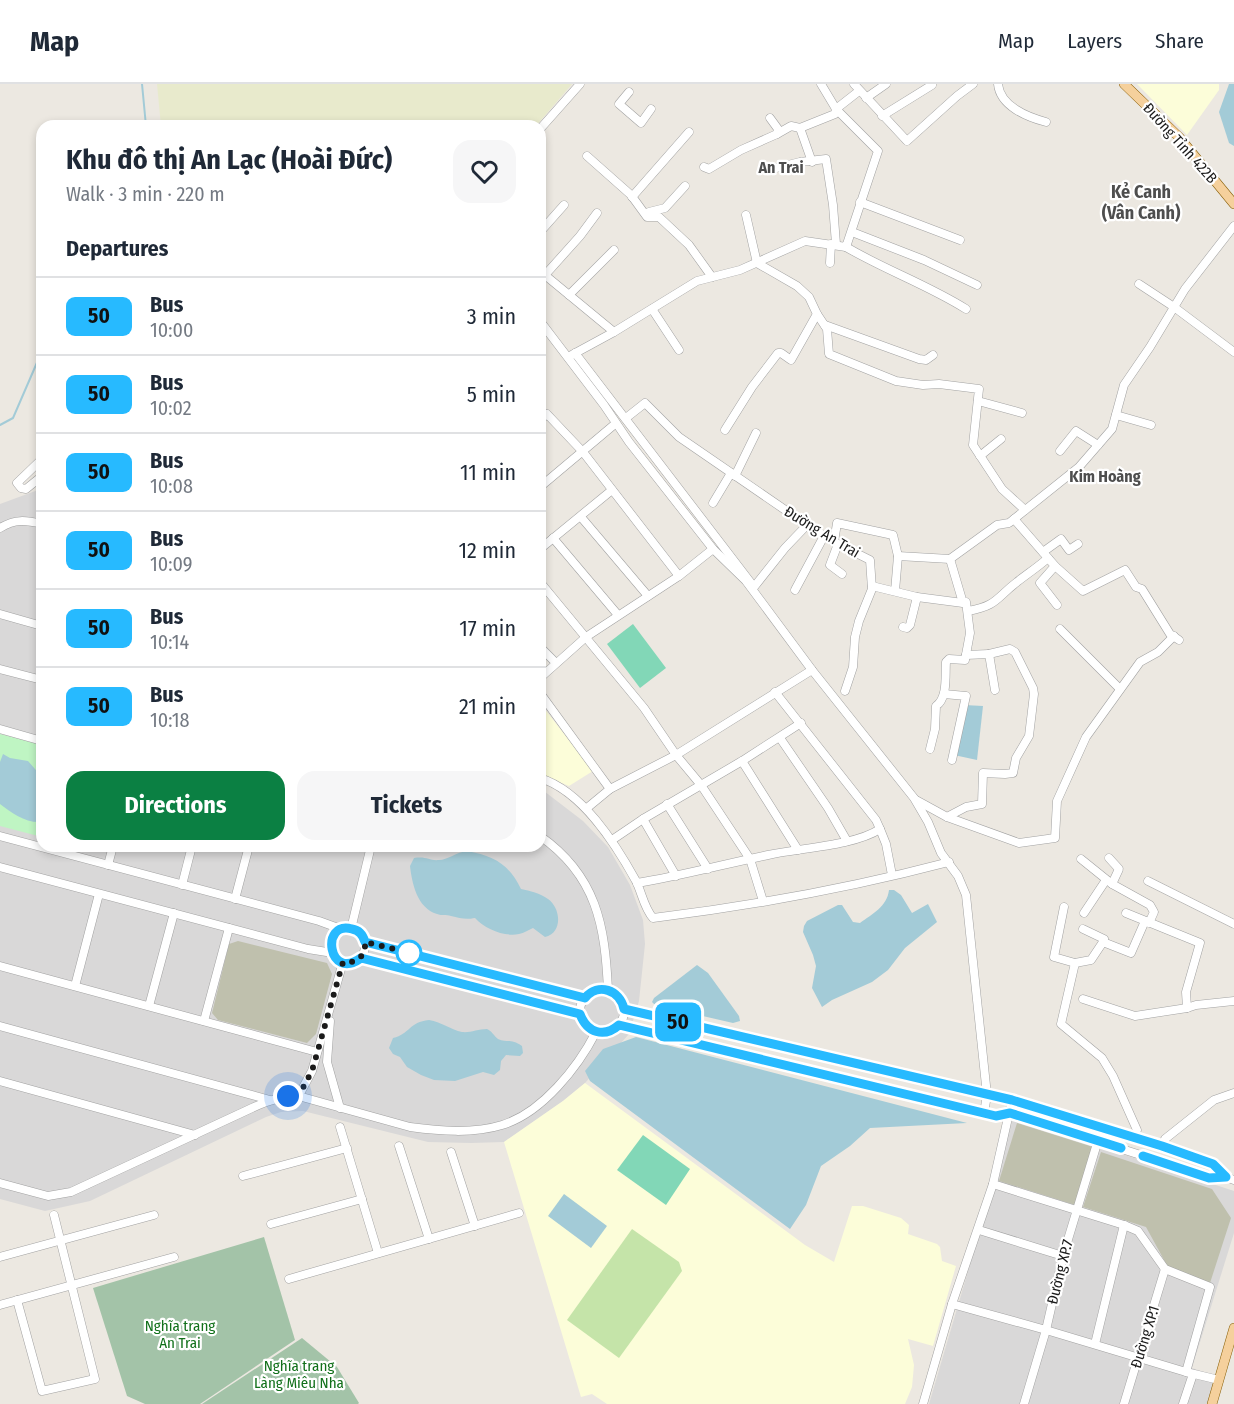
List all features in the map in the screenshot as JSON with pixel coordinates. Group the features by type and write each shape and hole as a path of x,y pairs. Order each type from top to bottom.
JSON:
{"main road":[{"name":"Đường Tỉnh 422B","path":"1124,84 1179,137 1234,204"},
{"path":"1212,1404 1234,1328"}],"street":[{"path":"546,122 580,84"},
{"path":"820,84 836,109 878,151 846,247"},
{"path":"866,98 886,84"},
{"path":"704,167 709,169 741,150 791,126 800,128 835,114 836,109 856,87 907,141 973,84"},
{"path":"998,84 1000,95 1006,102 1033,118 1046,122"},
{"path":"882,116 932,85"},
{"path":"629,92 619,104 641,123 651,109"},
{"path":"770,118 778,129 777,134"},
{"path":"800,128 812,162"},
{"path":"632,197 689,132"},
{"path":"587,156 632,197 646,215 658,217 689,245 712,277"},
{"path":"772,169 826,159 833,205 833,244 830,263"},
{"path":"646,215 665,208 685,186"},
{"path":"860,202 960,240"},
{"path":"546,225 564,205"},
{"path":"546,269 580,236 597,213"},
{"path":"746,215 757,263 797,286 809,297 825,326 829,354 896,381 979,389 973,446 1002,489 1025,510"},
{"path":"898,556 950,559 997,525 1009,523 1079,467 1112,429 1124,385 1185,289 1234,226"},
{"path":"852,232 924,260 977,285"},
{"path":"572,355 697,281 740,270 805,242 846,247 873,262 920,282 966,309"},
{"path":"569,295 614,250"},
{"path":"546,276 614,332"},
{"path":"1139,284 1234,352"},
{"path":"652,309 679,350"},
{"path":"725,430 752,387 778,353 791,360 817,314"},
{"path":"825,326 926,360 933,355"},
{"path":"546,327 626,418 754,587 807,525"},
{"path":"572,355 615,424 713,549 746,581 812,670 914,798 928,822 941,853 958,876 966,895 987,1095 984,1113"},
{"path":"978,401 1022,414"},
{"name":"Đường An Trai","path":"626,418 645,403 679,437 733,475 824,536 870,560 872,586"},
{"path":"546,415 583,452 679,576"},
{"path":"1116,415 1151,425"},
{"path":"546,482 615,424"},
{"path":"1060,451 1076,431 1098,445"},
{"path":"713,503 743,463 756,434"},
{"path":"980,456 1001,439"},
{"path":"36,465 17,483 21,488 26,489 36,481"},
{"path":"546,544 581,518 612,490"},
{"path":"581,518 648,596"},
{"path":"914,798 947,817 1019,843 1055,838 1057,801 1086,737 1140,662 1176,638 1170,634 1142,589 1136,587 1125,570 1083,591 1055,566 1014,519"},
{"path":"0,528 11,521 24,520 36,523"},
{"path":"842,574 830,565 836,543 837,523 893,535 898,556 895,591"},
{"path":"795,590 824,536"},
{"path":"553,538 618,615"},
{"path":"968,611 995,603 1061,539 1069,550 1078,544"},
{"path":"546,672 586,637 679,576 713,549"},
{"path":"950,559 963,603"},
{"path":"1055,566 1040,583 1057,605"},
{"path":"845,691 853,667 855,637 872,586 918,597 966,602 970,633 965,660 949,659 946,662 944,694 941,703 936,706 935,729 930,749"},
{"path":"546,589 644,708 676,755 701,785 750,860 763,901"},
{"path":"903,627 907,628 910,625 918,597"},
{"path":"0,614 36,624"},
{"path":"1060,629 1120,689"},
{"path":"947,817 962,809 982,804 983,773 1013,773 1016,758 1030,729 1033,688 1015,652 1011,649 989,654 966,655"},
{"path":"546,653 556,663"},
{"path":"989,654 995,690"},
{"path":"0,669 36,678"},
{"path":"587,808 610,789 676,755 812,670"},
{"path":"775,692 876,820 886,844 892,875"},
{"path":"944,694 966,696 952,760"},
{"path":"546,701 610,789"},
{"path":"612,840 801,723"},
{"path":"0,729 36,739"},
{"path":"780,738 828,807 847,841"},
{"path":"742,761 798,850"},
{"path":"546,780 587,808 612,840 637,883 648,912 653,918 763,901 949,862"},
{"path":"667,804 708,869"},
{"path":"643,819 676,876"},
{"path":"637,883 847,841 871,835 880,829"},
{"path":"0,836 36,846"},
{"path":"546,841 576,872 597,907 606,947 608,990"},
{"path":"0,867 308,949 333,953 343,962 351,963 361,958 366,948 359,932 351,928 341,929 319,921 60,852"},
{"path":"108,865 111,852"},
{"path":"182,885 190,852"},
{"path":"235,899 247,852"},
{"path":"351,928 370,852"},
{"path":"1084,913 1119,868 1108,858"},
{"path":"1081,860 1109,882 1150,905 1154,912 1131,953 1103,942 1104,939 1083,929"},
{"path":"1148,881 1234,924"},
{"path":"75,986 99,894"},
{"path":"1065,907 1054,957 1075,963 1090,960 1103,942"},
{"path":"149,1006 174,913"},
{"path":"1126,913 1200,943 1186,992 1187,1008"},
{"path":"204,1021 229,928"},
{"path":"333,953 331,942 341,929"},
{"path":"365,942 585,998"},
{"path":"361,958 580,1014"},
{"path":"298,1097 309,1078 343,962"},
{"path":"1075,963 1061,1024 1102,1058 1113,1076 1137,1130 1134,1137"},
{"path":"0,966 317,1052"},
{"path":"608,990 620,998 624,1009 623,1019 619,1025 607,1032 596,1032 587,1027 580,1014 581,1007 585,998 594,991 608,990"},
{"path":"1083,999 1135,1016 1234,1001"},
{"path":"624,1009 1012,1100 1134,1137 1164,1142 1213,1164 1230,1179"},
{"path":"330,1010 327,1062 340,1108"},
{"path":"619,1025 996,1116 1010,1113 1209,1178 1230,1179"},
{"path":"0,1026 271,1100"},
{"path":"0,1183 48,1196 58,1195 86,1186 271,1100 288,1096 410,1127 481,1129 502,1125 513,1121 554,1091 579,1062 596,1032"},
{"path":"0,1081 195,1135"},
{"path":"1164,1142 1214,1100 1234,1092"},
{"path":"923,1404 952,1304 993,1184 1012,1100"},
{"path":"340,1127 378,1253"},
{"name":"Đường XP.7","path":"1024,1404 1046,1330 1063,1256 1102,1128"},
{"path":"399,1146 429,1239"},
{"path":"243,1176 347,1148"},
{"path":"451,1152 475,1226"},
{"path":"993,1184 1138,1231 1165,1269 1210,1287 1183,1404"},
{"path":"271,1224 362,1199"},
{"path":"289,1279 519,1213"},
{"path":"17,1300 42,1391 94,1379 54,1215"},
{"path":"0,1257 154,1215"},
{"path":"1095,1344 1124,1225"},
{"path":"979,1230 1063,1256"},
{"path":"0,1305 174,1257"},
{"name":"Đường XP.1","path":"1124,1404 1165,1269"},
{"path":"952,1304 1219,1380"}],"shaded area":[{"path":"157,84 572,84 541,120 160,120"},
{"path":"1137,84 1219,84 1219,90 1187,135"},
{"path":"36,491 36,852 546,852 546,793 583,821 608,847 630,885 643,920 645,944 639,1001 629,1034 585,1083 504,1142 428,1142 303,1111 281,1112 266,1117 90,1201 45,1211 0,1199 0,504"},
{"path":"546,711 593,771 569,786 546,776"},
{"path":"238,941 327,963 332,974 316,1034 307,1043 218,1020 212,1013 229,944"},
{"path":"585,1083 805,1245 834,1262 852,1206 863,1206 901,1218 909,1225 908,1234 940,1247 942,1261 956,1266 933,1346 908,1339 914,1365 912,1387 905,1404 607,1404 592,1394 581,1397 504,1142"},
{"path":"1013,1118 1234,1191 1234,1233 1192,1368 1216,1376 1208,1404 929,1404"},
{"path":"1017,1123 1093,1147 1075,1205 999,1181"},
{"path":"1101,1152 1212,1189 1231,1218 1210,1283 1169,1269 1146,1227 1083,1207"}],"green space":[{"path":"633,624 666,668 640,688 607,644"},
{"path":"0,734 36,743 36,835 0,826"},
{"path":"643,1135 690,1169 666,1205 617,1170"},
{"path":"632,1229 679,1262 682,1271 619,1358 567,1320"},
{"name":"Nghĩa trang An Trai","path":"264,1237 295,1340 200,1404 145,1404 127,1396 93,1288"},
{"name":"Nghĩa trang Làng Miêu Nha","path":"302,1338 337,1367 358,1404 202,1404"}],"water":[{"path":"1229,84 1234,84 1234,146 1229,143 1219,112"},
{"path":"964,705 983,706 977,760 954,755"},
{"path":"3,754 10,758 28,761 36,770 36,822 14,814 0,804 0,762"},
{"path":"471,852 500,862 511,873 521,889 548,899 558,914 555,931 545,937 533,928 513,935 489,929 475,918 465,919 439,915 430,911 420,901 412,880 410,866 414,858 442,860 460,853"},
{"path":"889,890 894,890 901,895 912,913 928,904 937,922 905,948 888,970 872,982 822,1007 812,988 816,966 803,932 804,926 807,921 838,905 842,905 853,922 860,923 882,906"},
{"path":"697,965 708,973 739,1016 740,1021 733,1023 655,1005 652,1002 654,998"},
{"path":"429,1020 462,1032 487,1029 498,1039 515,1042 522,1046 523,1053 520,1056 506,1055 501,1061 500,1070 494,1075 483,1072 455,1081 434,1080 407,1067 389,1048 393,1038 403,1034 417,1023"},
{"path":"636,1037 967,1123 870,1128 850,1146 821,1166 806,1205 790,1229 590,1081 585,1071 603,1049"},
{"path":"564,1194 607,1226 591,1248 548,1216"}],"waterway":[{"path":"142,84 145,120"},
{"path":"0,425 13,418 36,365"}],"bus line":[{"name":"50","path":"1121,1148 1010,1113 996,1116 619,1025 614,1030 600,1033 587,1027 580,1014 361,958 351,963 340,961 333,953 331,942 341,929 353,929 363,936 365,942 585,998 594,991 608,990 620,998 624,1009 1012,1100 1213,1164 1226,1177 1209,1178 1143,1156"}],"district":[{"name":"An Trai","path":"781,167"},
{"name":"Kẻ Canh (Vân Canh)","path":"1141,202"},
{"name":"Kim Hoàng","path":"1105,476"}],"route":[{"path":"288,1096 298,1097 309,1078 343,962 351,963 361,958 366,948 365,942 411,953 409,953"}]}
